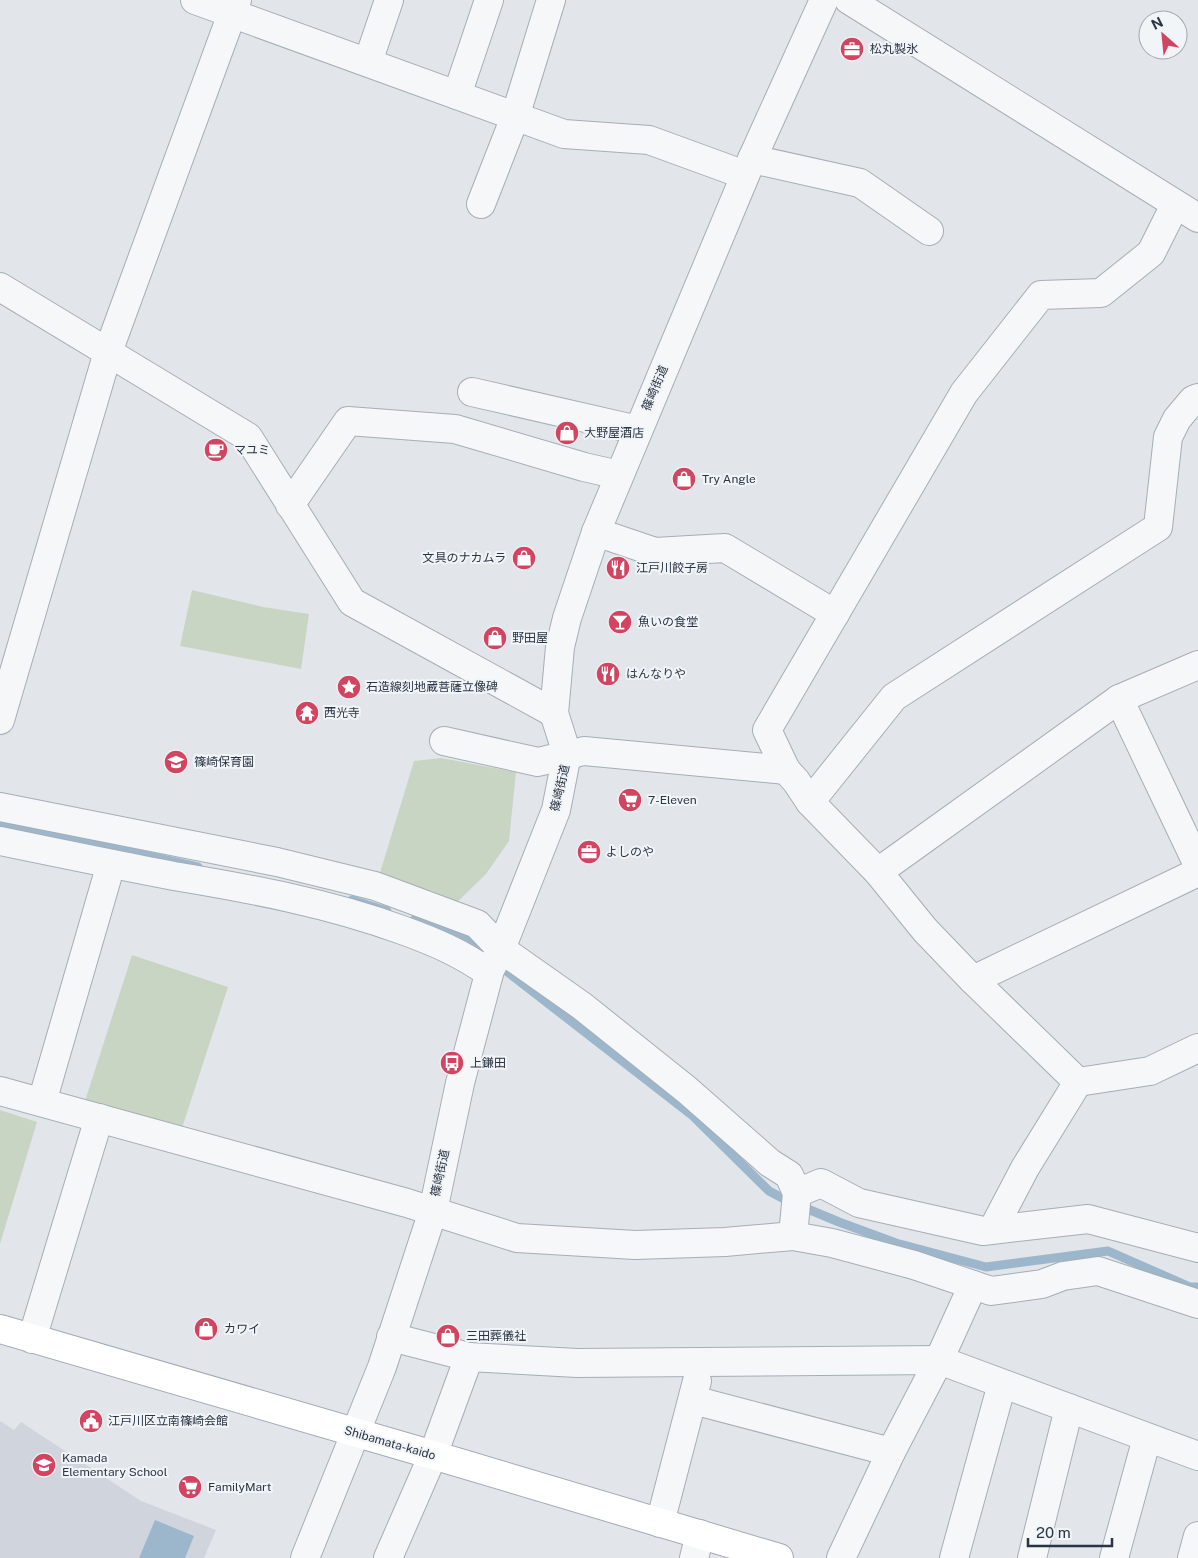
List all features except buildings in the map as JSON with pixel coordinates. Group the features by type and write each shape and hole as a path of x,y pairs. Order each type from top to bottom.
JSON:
{"main road":[{"name":"Shibamata-kaido","path":"0,1329 660,1522 697,1546 779,1558"}],"street":[{"path":"196,0 235,6 368,62 564,134 649,140 748,167 860,183 929,231"},
{"path":"368,62 390,0"},
{"path":"457,95 489,0"},
{"path":"481,204 515,117 551,0"},
{"name":"篠崎街道","path":"305,1558 356,1433 391,1338 432,1211 460,1082 494,962 556,810 567,754 554,713 560,647 574,595 596,532 748,167 824,0"},
{"path":"848,0 1187,211 1151,253 1101,293 1041,295 964,393 767,730 786,770 810,802 878,872 925,930 973,980 1078,1082"},
{"path":"0,720 108,352 235,6"},
{"path":"0,287 248,437 352,602 554,713"},
{"path":"472,392 638,430"},
{"path":"810,802 894,697 1158,526 1168,437 1177,419 1193,400 1198,398"},
{"path":"290,505 348,421 455,429 619,476"},
{"path":"596,532 655,552 725,548 834,614"},
{"path":"878,872 1119,699 1198,664"},
{"path":"1119,699 1198,865"},
{"path":"444,741 538,762 584,750 786,770"},
{"path":"0,807 277,862 375,886 477,924 494,962"},
{"path":"0,841 263,892 361,915 433,941 464,956 494,962 582,1006 688,1090 770,1163 789,1174 797,1193 793,1236"},
{"path":"42,1102 111,864"},
{"path":"973,980 1198,872"},
{"path":"993,1229 1025,1168 1078,1082 1150,1070 1198,1048"},
{"path":"0,1091 432,1211 517,1238 635,1245 725,1242 793,1236 832,1243 914,1265 991,1291 1042,1284 1063,1276 1098,1271 1198,1304"},
{"path":"32,1339 99,1118"},
{"path":"797,1193 821,1183 858,1203 984,1231 1088,1218 1198,1248"},
{"path":"841,1558 891,1452 939,1360 973,1285"},
{"path":"391,1338 469,1357 577,1363 939,1360 1198,1456"},
{"path":"388,1558 433,1455 469,1357"},
{"path":"660,1522 693,1400 701,1361"},
{"path":"954,1558 1002,1384"},
{"path":"693,1400 891,1452"},
{"path":"1032,1558 1069,1408"},
{"path":"1114,1558 1147,1438"},
{"path":"1192,1558 1198,1536"}],"shaded area":[{"name":"Kamada Elementary School","path":"0,1421 14,1430 21,1422 141,1501 216,1530 204,1558 0,1558"}],"green space":[{"path":"192,590 263,607 309,614 301,669 180,646"},
{"path":"441,758 516,772 509,841 486,874 452,907 379,876 414,761"},
{"path":"132,955 228,987 182,1128 85,1101"},
{"path":"0,1110 37,1122 0,1244"}],"water":[{"path":"155,1520 194,1536 185,1558 139,1558"}],"waterway":[{"path":"0,823 198,867"},
{"path":"352,900 387,911"},
{"path":"414,920 464,938 693,1116 769,1191 786,1200 896,1243 986,1267 1108,1251 1190,1287 1198,1287"}],"place":[{"name":"松丸製氷","path":"852,49"},
{"name":"大野屋酒店","path":"567,433"},
{"name":"マユミ","path":"216,450"},
{"name":"Try Angle","path":"684,479"},
{"name":"文具のナカムラ","path":"524,558"},
{"name":"江戸川餃子房","path":"618,568"},
{"name":"魚いの食堂","path":"620,622"},
{"name":"野田屋","path":"495,638"},
{"name":"はんなりや","path":"608,674"},
{"name":"石造線刻地蔵菩薩立像碑","path":"349,687"},
{"name":"西光寺","path":"307,713"},
{"name":"篠崎保育園","path":"176,762"},
{"name":"7-Eleven","path":"630,800"},
{"name":"よしのや","path":"589,852"},
{"name":"上鎌田","path":"452,1063"},
{"name":"カワイ","path":"206,1329"},
{"name":"三田葬儀社","path":"448,1336"},
{"name":"江戸川区立南篠崎会館","path":"91,1421"},
{"name":"Kamada Elementary School","path":"44,1465"},
{"name":"FamilyMart","path":"190,1487"}]}
